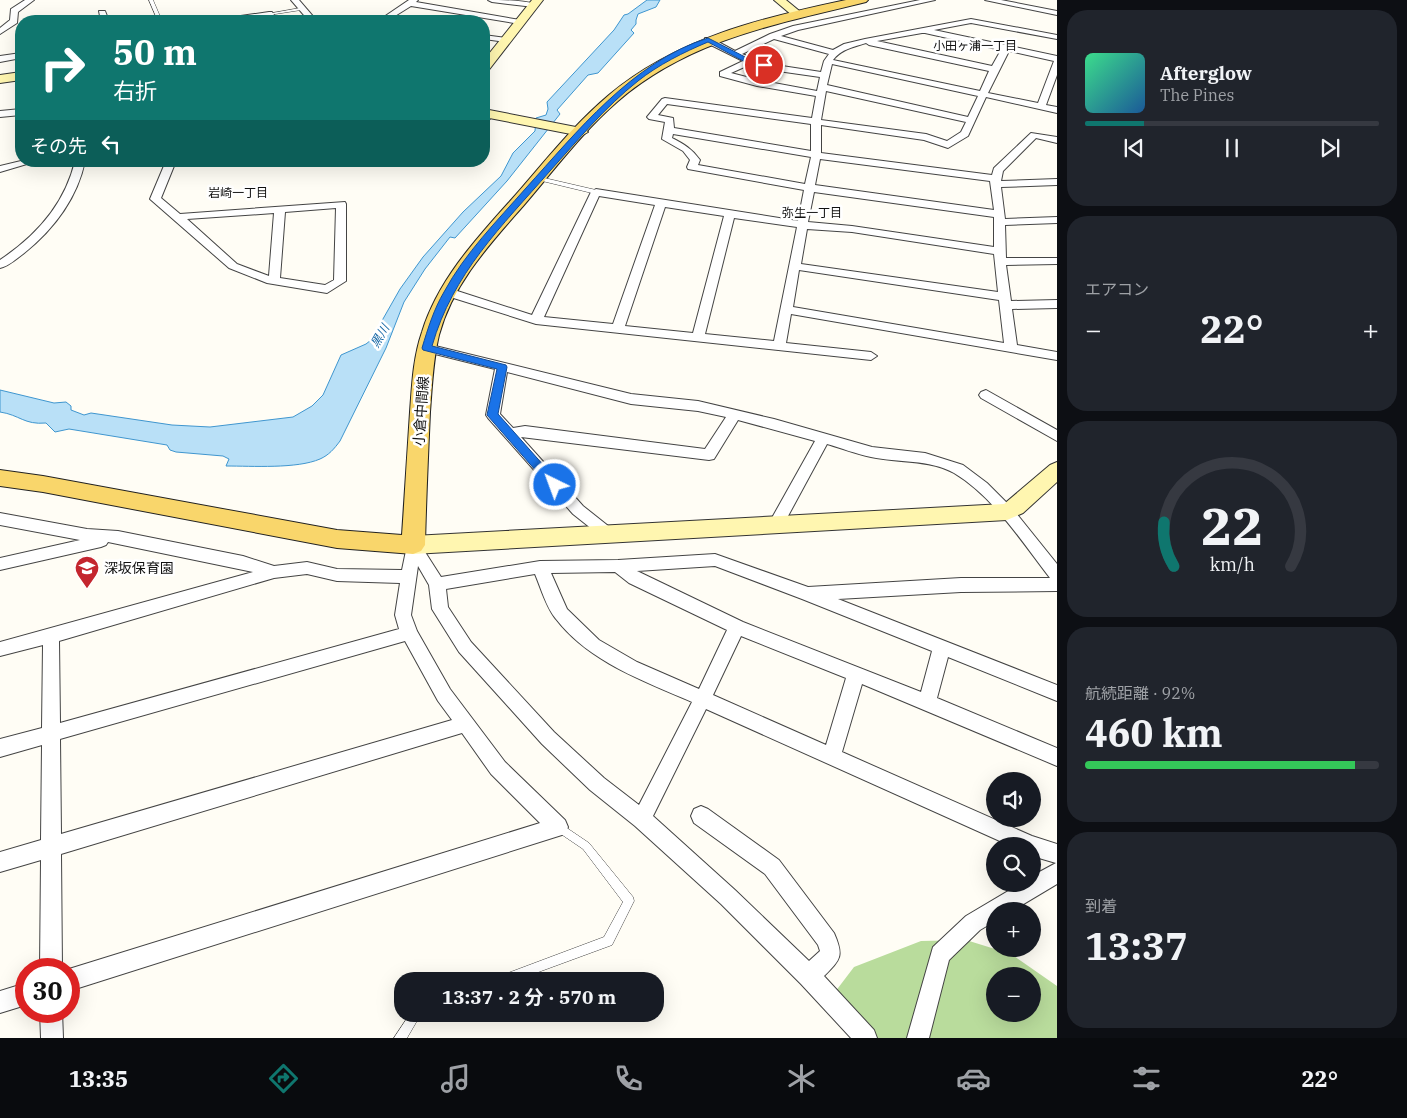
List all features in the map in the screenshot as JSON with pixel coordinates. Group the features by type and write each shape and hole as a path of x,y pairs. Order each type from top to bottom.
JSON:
{"main road":[{"name":"小倉中間線","path":"412,545 426,348 434,321 448,292 467,263 492,231 613,98 636,79 684,50 708,40 756,24 862,0"},
{"path":"0,478 53,486 336,539 412,545"}],"street":[{"path":"0,32 14,21 14,11 30,0"},
{"path":"295,0 306,15"},
{"path":"492,0 536,3"},
{"path":"779,0 796,14"},
{"path":"735,54 773,36 832,19 931,0"},
{"path":"989,0 1057,12"},
{"path":"396,15 412,2 482,15"},
{"path":"490,60 536,3"},
{"path":"490,16 520,22"},
{"path":"779,346 788,310 794,266 811,188 816,155 816,121 821,90 828,61 834,53 847,46 865,41 971,21 1057,37"},
{"path":"918,30 1057,59"},
{"path":"773,36 834,53"},
{"path":"490,38 506,40"},
{"path":"708,40 749,62 778,69 824,75"},
{"path":"865,41 994,70"},
{"path":"1006,49 994,70 965,134 948,145 926,136 665,101 652,117 670,120 667,139 686,149 695,160 692,167 998,218 1057,220"},
{"path":"0,59 15,57"},
{"path":"828,61 1057,110"},
{"path":"749,62 723,74 757,83 821,90 970,120"},
{"path":"1041,107 1057,63"},
{"path":"0,78 15,77"},
{"path":"0,114 15,113"},
{"path":"490,116 582,132"},
{"path":"669,130 816,155 996,181 1057,182"},
{"path":"1011,348 999,256 996,181 998,170 1034,135 1057,140"},
{"path":"0,169 15,165"},
{"path":"0,265 16,256 55,217 78,176 79,167"},
{"path":"168,167 155,199 233,266 274,280 327,289 340,281 341,204 178,217"},
{"path":"536,320 596,192 803,225 852,230 999,256 1057,260"},
{"path":"618,329 661,203"},
{"path":"274,280 280,209"},
{"path":"698,337 730,213"},
{"path":"794,266 1004,301 1057,304"},
{"path":"448,292 536,320 871,356"},
{"path":"788,310 1057,356"},
{"path":"426,348 631,399 698,406 872,452 925,458 958,469 982,487 1007,512 1057,576"},
{"path":"502,367 493,415 578,510 607,533"},
{"path":"986,395 1057,436"},
{"path":"510,434 524,431 709,456 734,416"},
{"path":"776,525 823,438"},
{"path":"412,545 1007,512 1016,507 1057,470"},
{"path":"0,519 87,535 118,537 244,562 274,572"},
{"path":"0,564 118,537"},
{"path":"80,977 558,826 498,768 444,695 409,633 403,615 412,545"},
{"path":"412,545 437,584 440,609 465,647 548,738 597,784 642,819 728,897 809,976 866,1038"},
{"path":"437,584 540,567 618,566 716,560 808,594 1057,693"},
{"path":"618,566 635,578 737,627 927,702 1057,757"},
{"path":"540,567 561,614 593,645 631,667 1030,845 1057,854"},
{"path":"0,649 274,572 307,568 337,574 408,577"},
{"path":"808,594 961,585 1057,584"},
{"path":"642,819 737,627"},
{"path":"0,748 409,633"},
{"path":"50,958 52,847 51,636"},
{"path":"927,702 942,647"},
{"path":"832,757 856,674"},
{"path":"0,862 465,724"},
{"path":"701,816 772,867 827,940 831,954 809,976"},
{"path":"918,1038 940,954 973,922 1057,873"},
{"path":"0,1002 15,997"},
{"path":"51,1023 52,1038"}],"lane":[{"path":"151,0 157,15"},
{"path":"281,15 300,9"},
{"path":"540,178 596,192"},
{"path":"524,972 608,941 629,901 586,846 558,826"},
{"path":"400,1038 411,1022"}],"green space":[{"path":"966,940 986,946 986,957 1015,957 1030,967 986,967 986,1022 1041,1022 1041,975 1057,986 1057,1038 853,1038 835,992 854,967 921,941"}],"water":[{"name":"黒川","path":"647,0 660,0 656,7 638,14 636,24 631,30 634,33 598,73 588,75 557,110 560,114 507,181 455,238 450,237 425,269 404,302 386,348 340,441 326,456 310,462 287,466 226,466 229,459 223,456 176,452 170,450 167,445 69,429 55,432 46,423 32,423 0,412 0,390 54,403 66,402 71,406 71,410 84,415 91,413 172,425 210,427 293,417 312,406 323,395 341,355 371,340 400,289 423,257 463,212 501,176 513,153 535,131 536,118 546,115 548,109 547,102 614,30 624,15"}],"place":[{"name":"深坂保育園","path":"87,589"}],"district":[{"name":"小田ヶ浦一丁目","path":"975,46"},
{"name":"岩崎一丁目","path":"238,193"},
{"name":"弥生一丁目","path":"812,213"}],"route":[{"path":"555,485 493,415 502,367 426,348 434,321 448,292 467,263 492,231 596,115 636,79 684,50 708,40 749,62 764,65"}]}
